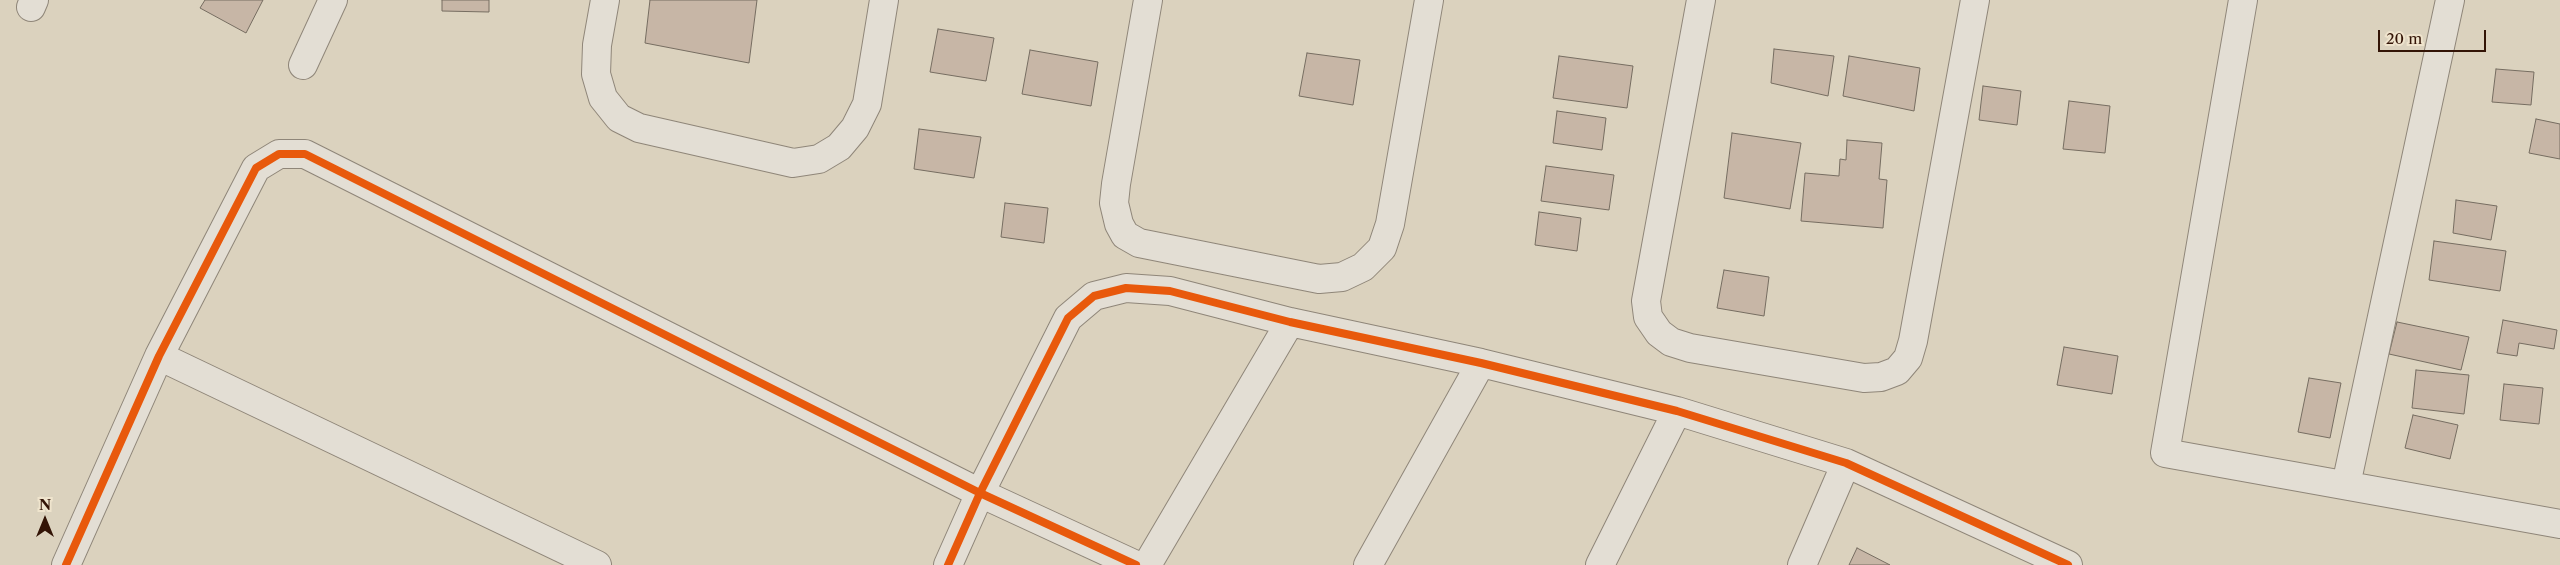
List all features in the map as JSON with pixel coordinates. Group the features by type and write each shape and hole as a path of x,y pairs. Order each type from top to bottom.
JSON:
{"street":[{"path":"303,64 333,0"},
{"path":"605,0 597,45 596,74 604,98 619,118 639,128 793,163 819,159 839,147 855,128 867,104 884,0"},
{"path":"1148,0 1114,203 1124,235 1139,243 1319,279 1342,277 1349,274 1363,267 1382,248 1390,224 1429,0"},
{"path":"1701,0 1646,301 1648,317 1659,332 1671,342 1690,348 1864,378 1881,377 1897,371 1908,358 1913,341 1974,0"},
{"path":"2243,0 2165,453 2560,524"},
{"path":"2346,485 2450,0"},
{"path":"66,565 159,356 256,168 279,154 305,154 980,494 1136,565"},
{"path":"948,565 980,494 1068,318 1094,296 1126,288 1170,290 1290,322 1481,363 1677,411 1846,463 2068,565"},
{"path":"1147,565 1290,322"},
{"path":"159,356 597,565"},
{"path":"1368,565 1481,363"},
{"path":"1600,565 1677,411"},
{"path":"1802,565 1846,463"}],"building":[{"path":"205,0 263,0 246,33 200,8"},
{"path":"442,0 489,0 489,12 442,11"},
{"path":"650,0 757,0 749,63 645,43"},
{"path":"938,29 994,38 986,81 930,72"},
{"path":"1774,49 1834,56 1828,96 1771,83"},
{"path":"1030,50 1098,62 1091,106 1022,94"},
{"path":"1307,53 1360,60 1353,105 1299,96"},
{"path":"1559,56 1633,66 1627,108 1553,98"},
{"path":"1849,56 1920,68 1914,111 1843,96"},
{"path":"2496,69 2534,72 2531,105 2492,102"},
{"path":"1983,86 2021,91 2017,125 1979,120"},
{"path":"2069,101 2110,106 2105,153 2063,149"},
{"path":"1557,111 1606,118 1602,150 1553,143"},
{"path":"2536,119 2560,124 2560,159 2529,153"},
{"path":"919,129 981,137 974,178 914,169"},
{"path":"1732,133 1801,143 1790,209 1724,198"},
{"path":"1847,140 1882,143 1879,179 1887,180 1883,228 1801,221 1805,173 1839,176 1840,159 1846,160"},
{"path":"1546,166 1614,175 1609,210 1541,201"},
{"path":"2456,200 2497,206 2491,240 2453,233"},
{"path":"1005,203 1048,208 1044,243 1001,237"},
{"path":"1539,212 1581,218 1577,251 1535,245"},
{"path":"2434,241 2506,251 2500,291 2429,280"},
{"path":"1724,270 1769,277 1764,316 1717,308"},
{"path":"2503,320 2557,330 2554,349 2519,343 2517,356 2497,353"},
{"path":"2397,322 2469,337 2461,370 2389,354"},
{"path":"2064,347 2118,356 2112,394 2057,385"},
{"path":"2416,370 2469,375 2464,414 2412,408"},
{"path":"2309,378 2341,383 2330,438 2298,432"},
{"path":"2504,384 2543,388 2539,424 2500,420"},
{"path":"2413,415 2458,425 2450,459 2405,448"},
{"path":"1857,548 1890,565 1849,565"}],"cycle path":[{"path":"66,565 159,356 256,168 279,154 305,154 980,493 1136,565"},
{"path":"948,565 980,493 1068,318 1094,296 1126,288 1170,291 1290,322 1481,363 1677,411 1846,463 2068,565"}]}
